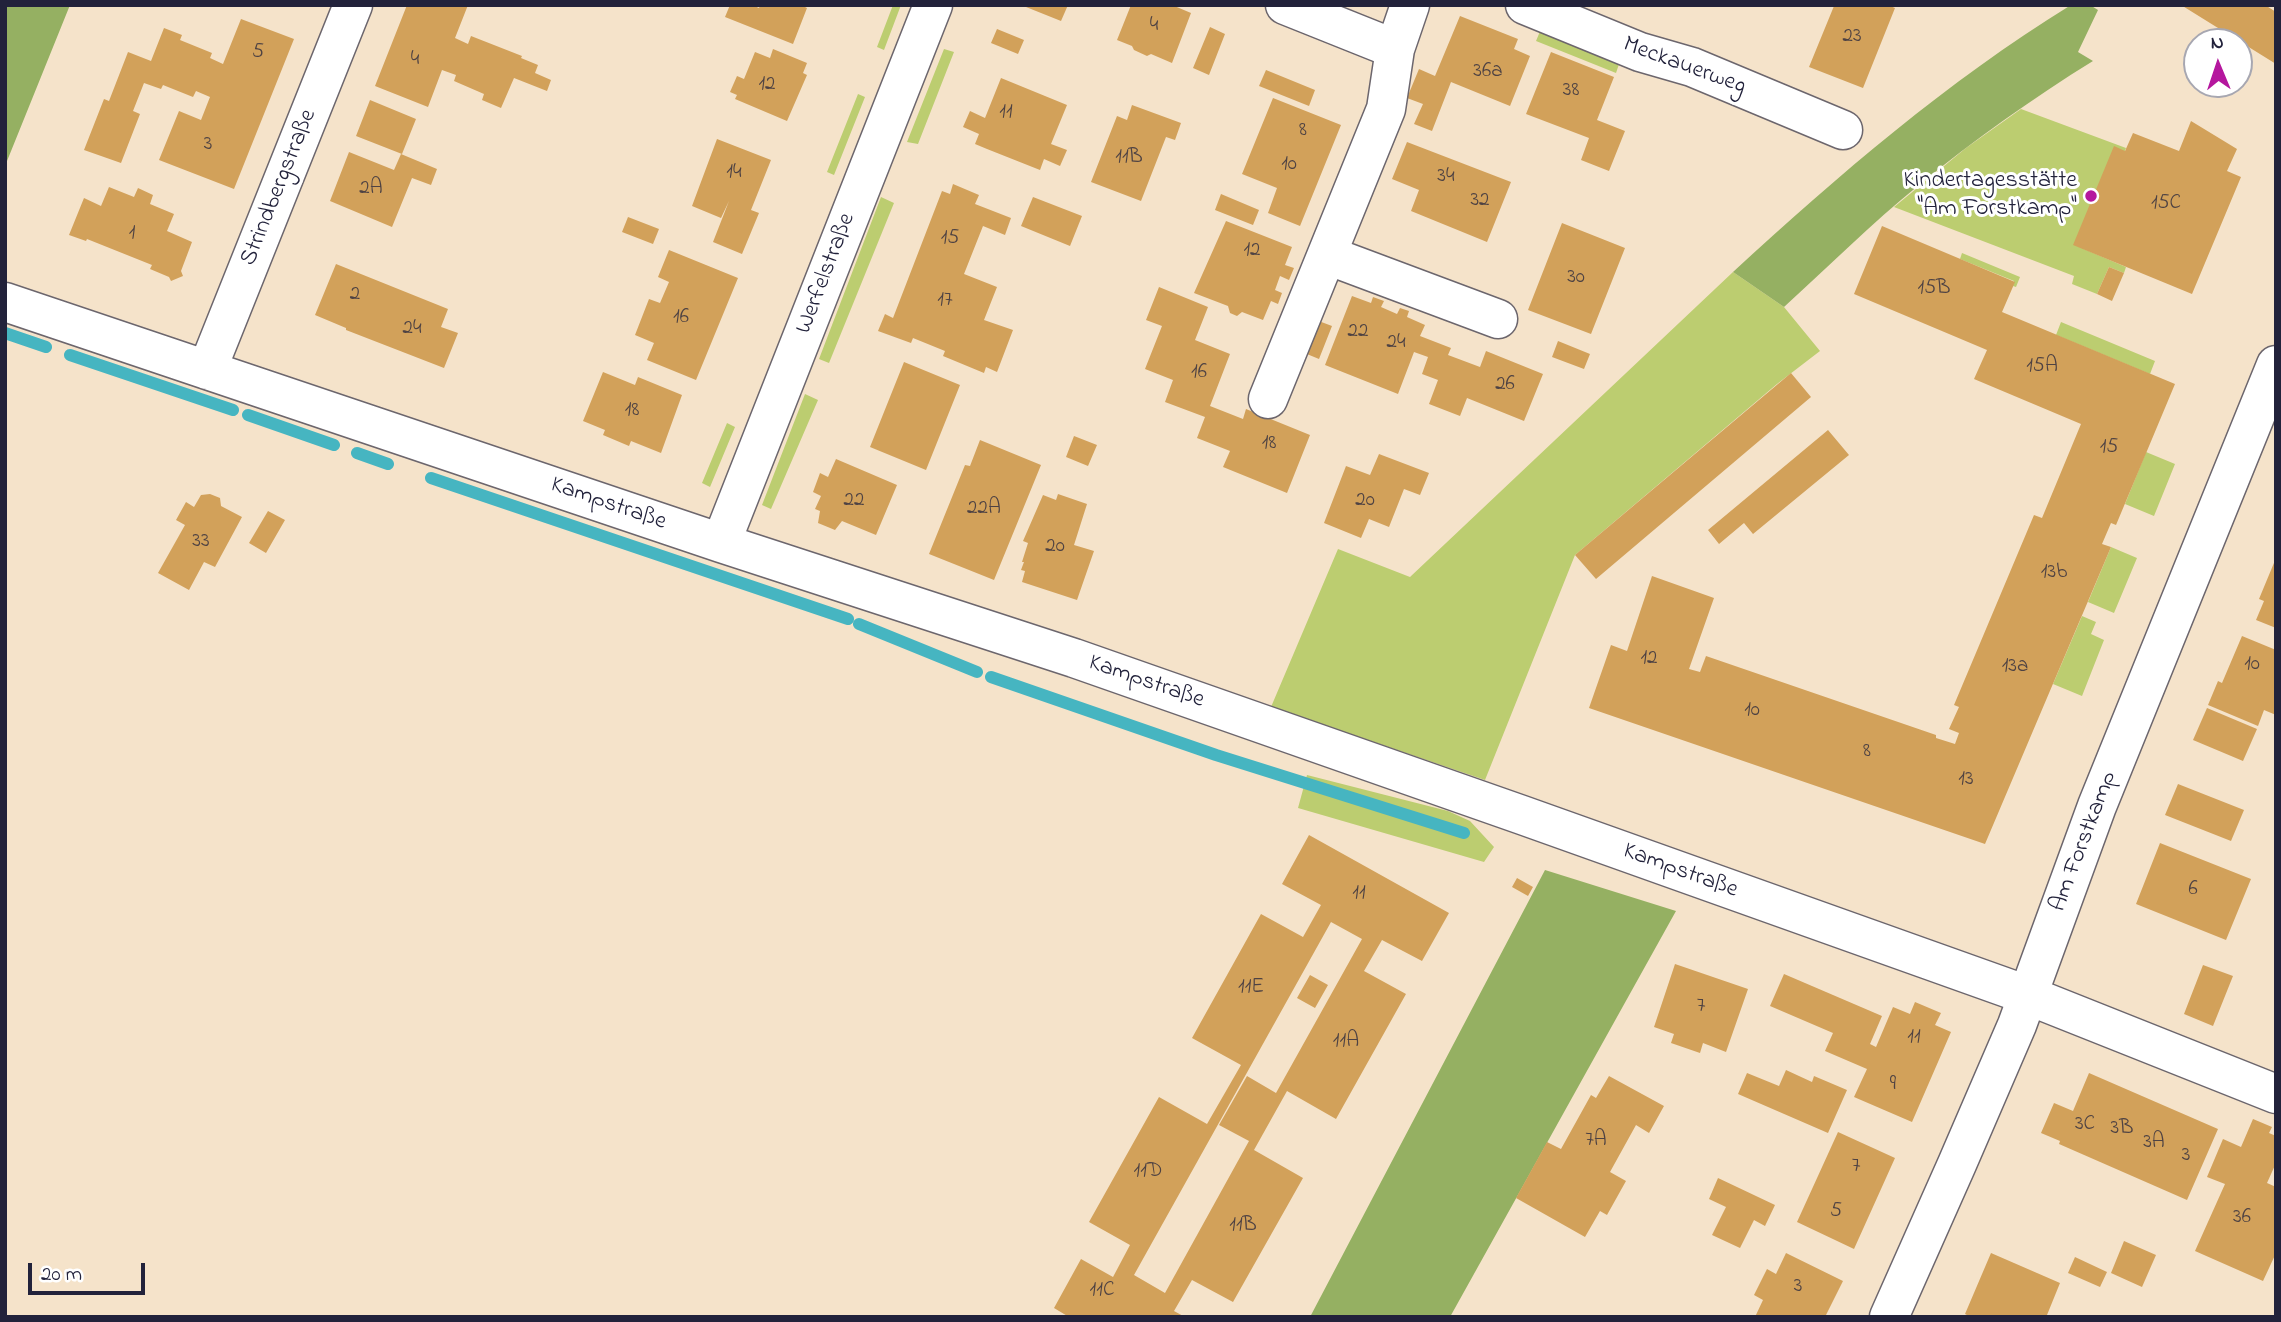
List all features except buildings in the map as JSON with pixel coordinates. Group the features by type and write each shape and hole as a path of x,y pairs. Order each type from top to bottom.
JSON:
{"street":[{"name":"Strindbergstraße","path":"207,370 353,5"},
{"name":"Werfelstraße","path":"721,543 933,5"},
{"path":"1285,5 1395,49"},
{"path":"1268,399 1386,109 1395,49 1410,5"},
{"name":"Meckauerweg","path":"1525,5 1640,52 1692,67 1843,130"},
{"path":"1328,255 1498,319"},
{"name":"Kampstraße","path":"5,302 721,543 1074,658 2027,995 2276,1094"},
{"name":"Am Forstkamp","path":"1889,1317 1958,1164 2027,995 2102,793 2276,365"}],"green space":[{"path":"5,5 70,5 5,166"},
{"path":"893,5 901,5 884,50 877,47"},
{"path":"2071,5 2090,5 2098,10 2078,52 2093,61 2004,120 1940,168 1884,214 1784,307 1733,272 1895,131 1980,66"},
{"path":"1541,29 1620,61 1616,73 1536,41"},
{"path":"944,49 954,52 918,144 907,142"},
{"path":"858,94 865,97 834,175 827,172"},
{"path":"2021,109 2126,148 2084,249 2126,267 2124,273 2109,267 2097,294 2072,284 2074,276 1894,207 1966,148"},
{"path":"881,197 894,203 829,363 819,359"},
{"path":"1962,253 2020,277 2016,287 2013,286 2014,281 1960,259"},
{"path":"1733,272 1784,307 1820,351 1777,384 1575,555 1485,780 1271,707 1338,549 1410,577"},
{"path":"2061,322 2155,361 2150,374 2056,335"},
{"path":"805,394 818,400 771,509 762,505"},
{"path":"727,423 735,427 710,487 702,483"},
{"path":"2146,452 2175,464 2154,516 2125,504"},
{"path":"2111,547 2137,558 2114,613 2088,602"},
{"path":"2082,616 2096,622 2091,634 2104,640 2082,696 2053,684"},
{"path":"1307,775 1448,811 1470,821 1494,847 1484,862 1298,808"},
{"path":"1545,870 1676,911 1450,1317 1310,1317"}],"waterway":[{"path":"5,333 46,347"},
{"path":"70,355 233,410"},
{"path":"248,415 334,445"},
{"path":"357,453 388,464"},
{"path":"431,478 848,619"},
{"path":"859,624 977,672"},
{"path":"991,677 1216,755 1464,833"}],"place":[{"name":"Kindertagesstätte \"Am Forstkamp\"","path":"2091,196"}]}
